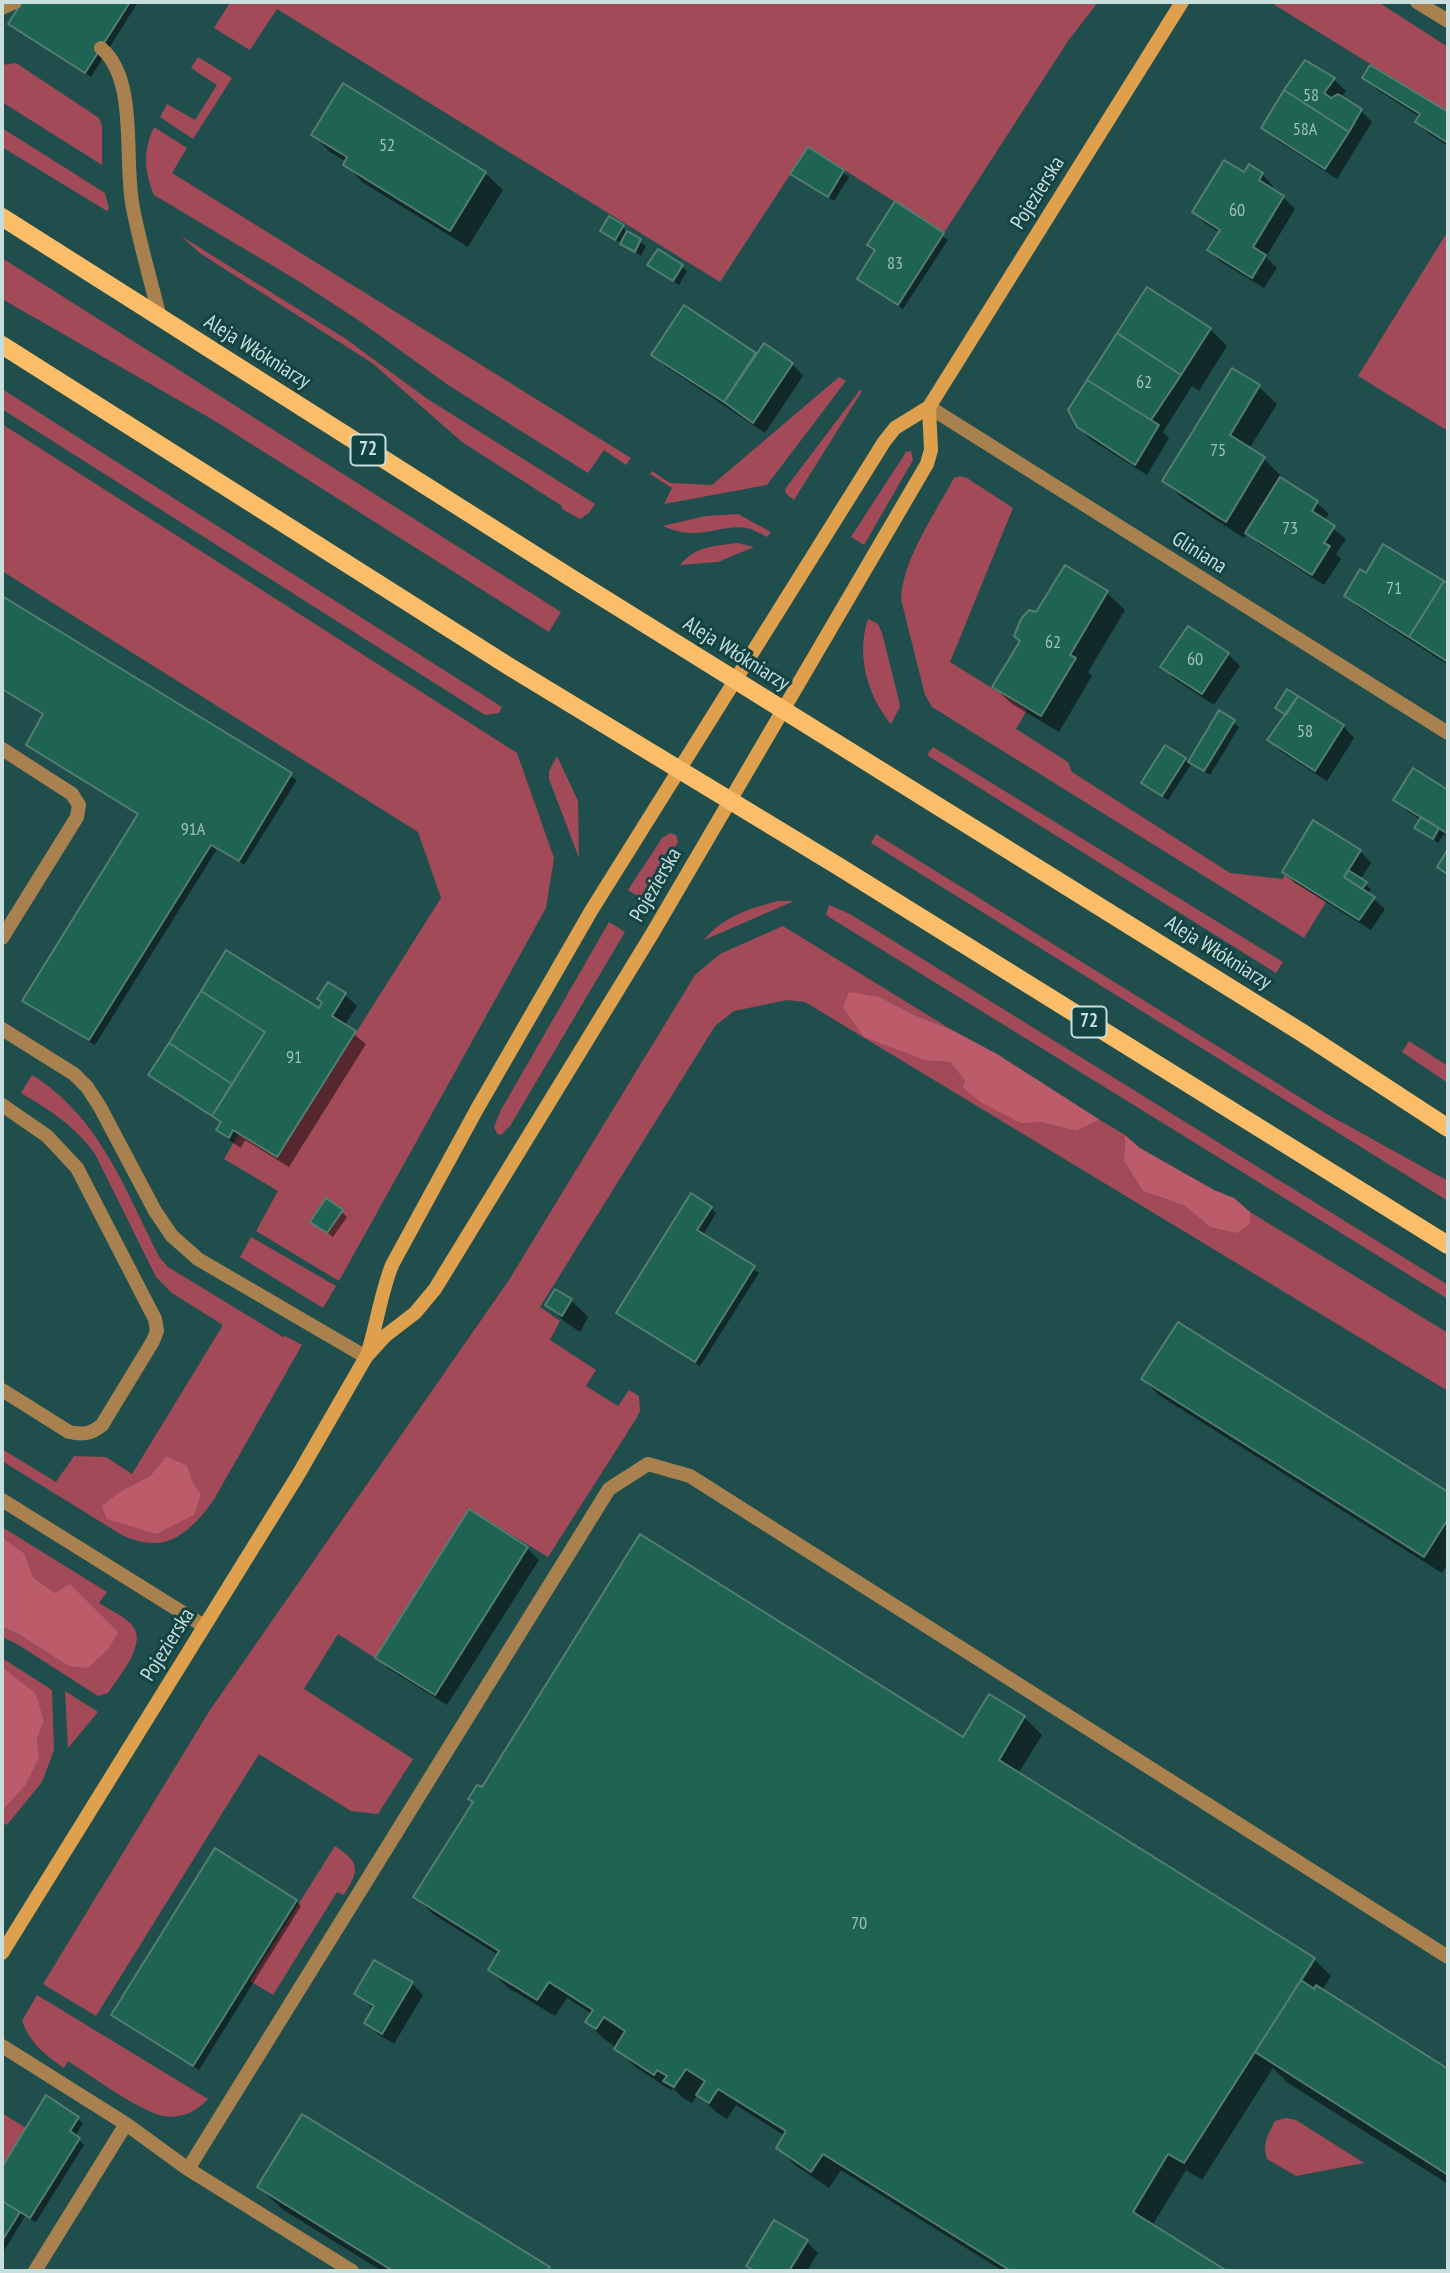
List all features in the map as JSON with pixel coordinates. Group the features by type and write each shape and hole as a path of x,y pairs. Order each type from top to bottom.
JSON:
{"main road":[{"name":"Aleja Włókniarzy","path":"2,217 735,681 1301,1032 1448,1128"},
{"name":"72","path":"2,345 519,673 730,800 1448,1245"}],"street":[{"path":"2,8 15,2"},
{"name":"Pojezierska","path":"2,1953 298,1475 366,1357 375,1330 382,1291 392,1265 477,1109 584,923 884,442 895,428 929,407 1182,2"},
{"path":"1417,2 1448,21"},
{"path":"100,48 111,57 123,85 132,200 160,318"},
{"name":"Pojezierska","path":"366,1357 385,1336 415,1313 435,1289 652,934 927,464 931,450 929,407"},
{"name":"Gliniana","path":"929,407 1448,733"},
{"path":"2,749 72,794 79,805 77,817 2,938"},
{"path":"2,1029 74,1074 87,1087 155,1211 172,1236 198,1259 366,1357"},
{"path":"2,1105 47,1136 77,1168 155,1319 157,1331 102,1425 93,1432 69,1432 2,1390"},
{"path":"188,2169 609,1489 648,1464 690,1476 1448,1957"},
{"path":"2,1500 204,1626"},
{"path":"2,2046 126,2124 188,2169 352,2271"},
{"path":"35,2271 126,2124"}],"shaded area":[{"path":"225,2 1098,2 1068,41 944,233 808,147 720,282 277,9 250,50 214,28 229,4"},
{"path":"1270,2 1378,2 1448,47 1448,112"},
{"path":"198,57 232,78 193,139 160,117 167,104 195,120 217,85 191,68"},
{"path":"16,63 99,118 102,126 102,165 2,102 2,65"},
{"path":"154,127 187,148 172,173 631,458 626,465 604,450 588,473 451,387 300,282 154,195 146,161"},
{"path":"2,128 105,193 109,209 107,211 2,147"},
{"path":"1448,231 1448,431 1358,376"},
{"path":"181,236 346,339 426,398 595,504 589,513 580,519 562,509 562,506 462,442 372,363 201,254"},
{"path":"2,258 561,612 549,632 215,421 2,299"},
{"path":"839,377 846,381 767,485 664,504 672,488 650,474 652,471 670,483 712,485"},
{"path":"2,389 502,707 499,713 485,715 2,409"},
{"path":"860,390 862,391 794,500 786,494 785,489"},
{"path":"2,424 517,753 554,858 546,908 339,1281 256,1231 278,1191 224,1159 239,1133 278,1156 441,898 418,832 2,571"},
{"path":"911,451 913,460 864,545 851,537 906,452"},
{"path":"960,476 1013,508 950,662 1027,710 1016,729 1068,762 1072,772 1230,873 1283,879 1284,875 1326,902 1304,938 932,707 925,695 901,599 907,568 914,552 954,478"},
{"path":"738,514 771,532 767,537 740,527 689,533 663,526 705,516"},
{"path":"738,543 754,547 718,562 680,565 699,550"},
{"path":"868,619 878,624 882,633 899,701 900,707 891,724 870,688 866,674 863,647"},
{"path":"933,747 1283,962 1276,973 927,755"},
{"path":"557,756 578,801 579,858 549,779 549,771"},
{"path":"670,833 676,835 678,842 644,900 628,890 662,838"},
{"path":"876,834 1325,1113 1448,1181 1448,1201 871,843"},
{"path":"779,901 794,901 704,940 720,925 738,914"},
{"path":"829,905 850,914 1448,1285 1448,1299 829,917 826,914"},
{"path":"609,922 625,932 510,1126 498,1135 494,1127 501,1110"},
{"path":"783,926 952,1030 912,1014 880,997 928,1061 950,1062 965,1081 962,1087 1020,1122 1040,1122 1076,1131 1100,1120 1125,1135 1124,1161 1143,1191 1185,1206 1210,1227 1250,1224 1250,1212 1448,1333 1448,1391 805,1002 787,1000 734,1011 715,1026 540,1307 560,1321 550,1340 596,1370 586,1386 618,1406 629,1390 639,1396 640,1411 636,1419 548,1557 469,1509 375,1658 338,1634 304,1689 413,1759 378,1814 351,1811 259,1754 96,2016 43,1984 210,1710 509,1280 695,975 720,954"},
{"path":"849,992 880,997 912,1014 952,1030 997,1054 1100,1120 1076,1131 1040,1122 1021,1123 982,1103 962,1087 965,1081 950,1062 928,1061 864,1037 843,1008"},
{"path":"1409,1041 1448,1066 1448,1083 1402,1052"},
{"path":"32,1075 56,1092 76,1112 108,1157 160,1258 168,1267 283,1337 302,1345 213,1501 185,1532 163,1542 137,1541 122,1535 2,1461 2,1449 56,1482 74,1456 106,1457 132,1474 223,1325 172,1293 156,1277 95,1154 70,1127 21,1093","holes":["166,1456 187,1465 194,1485 201,1494 121,1491 150,1476"]},
{"path":"1125,1135 1140,1148 1214,1190 1234,1198 1250,1212 1250,1224 1237,1233 1210,1227 1185,1206 1143,1191 1124,1161"},
{"path":"251,1237 336,1286 323,1308 240,1257"},
{"path":"166,1456 187,1465 194,1485 201,1494 194,1515 156,1534 107,1519 102,1506 121,1491 150,1476"},
{"path":"2,1527 107,1592 99,1603 132,1625 137,1641 134,1650 125,1669 108,1693 98,1696 2,1637 2,1627 20,1635 68,1666 55,1593 33,1577 25,1554 2,1537"},
{"path":"2,1537 25,1554 33,1577 55,1593 70,1584 118,1632 109,1648 88,1668 68,1666 20,1635 2,1627"},
{"path":"2,1658 52,1690 54,1750 42,1782 7,1825 2,1822 2,1811 25,1786 39,1758 37,1739 44,1721 36,1695 2,1667"},
{"path":"2,1667 36,1694 44,1721 37,1739 39,1758 25,1786 2,1811"},
{"path":"65,1691 98,1712 68,1748"},
{"path":"335,1846 353,1862 353,1879 344,1895 337,1892 273,1995 250,1981"},
{"path":"37,1995 208,2099 189,2113 164,2116 130,2101 68,2061 64,2068 39,2048 22,2021"},
{"path":"2,2113 26,2128 2,2167"},
{"path":"1286,2118 1296,2120 1364,2163 1296,2176 1267,2159 1265,2148 1266,2139 1275,2121"}],"building":[{"path":"22,2 130,2 85,73 8,24"},
{"path":"1305,60 1335,78 1324,93 1331,98 1338,94 1362,109 1349,132 1284,90"},
{"path":"1370,65 1448,112 1448,143 1415,122 1420,114 1362,78"},
{"path":"343,83 486,172 450,231 343,165 347,157 311,135"},
{"path":"1284,90 1349,132 1325,169 1261,128"},
{"path":"808,147 844,170 828,197 790,174"},
{"path":"1224,160 1244,172 1249,164 1263,173 1259,180 1284,196 1253,247 1266,255 1252,278 1207,250 1220,230 1192,212"},
{"path":"895,201 944,233 898,305 857,279 875,250 867,245"},
{"path":"609,216 624,225 615,240 600,231"},
{"path":"627,231 641,239 635,252 620,244"},
{"path":"658,249 683,265 673,281 647,265"},
{"path":"1147,287 1211,328 1181,375 1117,333"},
{"path":"684,305 756,353 724,402 651,355"},
{"path":"1117,333 1181,375 1151,420 1087,380"},
{"path":"764,343 793,363 753,423 724,402"},
{"path":"1232,368 1260,385 1230,435 1265,457 1226,522 1162,481"},
{"path":"1087,380 1159,425 1135,465 1077,427 1068,410"},
{"path":"1280,477 1318,501 1312,511 1335,526 1324,543 1330,546 1312,575 1245,533"},
{"path":"1383,544 1444,581 1409,637 1344,596 1360,569 1366,573"},
{"path":"1065,565 1108,591 1070,655 1076,658 1041,716 992,687 1020,641 1014,636 1021,619 1029,610 1036,612"},
{"path":"1444,581 1448,584 1448,662 1409,637"},
{"path":"2,596 292,773 239,861 211,845 89,1040 22,1001 138,814 26,745 43,714 2,689"},
{"path":"1188,626 1229,653 1202,694 1160,667"},
{"path":"1287,689 1298,696 1286,715 1275,708"},
{"path":"1298,696 1344,725 1315,771 1267,740"},
{"path":"1219,710 1235,720 1204,771 1188,762"},
{"path":"1165,745 1186,758 1162,796 1141,783"},
{"path":"1413,768 1448,790 1448,834 1393,800"},
{"path":"1421,817 1439,828 1433,839 1414,828"},
{"path":"1313,820 1361,850 1344,877 1375,897 1359,920 1282,872"},
{"path":"1448,849 1448,872 1447,874 1437,867"},
{"path":"1348,870 1367,882 1362,889 1344,877"},
{"path":"226,950 319,1008 322,1002 317,999 328,982 346,993 332,1016 356,1031 277,1157 233,1130 229,1138 216,1130 221,1122 212,1116 265,1032 201,991"},
{"path":"201,991 265,1032 232,1084 169,1043"},
{"path":"169,1043 232,1084 212,1116 148,1075"},
{"path":"691,1193 712,1207 697,1230 755,1266 695,1362 616,1313"},
{"path":"326,1198 343,1210 327,1233 310,1222"},
{"path":"555,1289 572,1299 562,1316 545,1305"},
{"path":"1178,1322 1448,1492 1448,1519 1424,1557 1141,1379"},
{"path":"469,1509 528,1547 435,1695 375,1658"},
{"path":"640,1534 963,1737 989,1694 1025,1716 999,1760 1315,1958 1184,2163 1168,2154 1133,2212 1227,2271 1011,2271 823,2154 811,2172 776,2148 786,2131 718,2089 709,2103 696,2095 705,2081 686,2069 674,2087 663,2081 667,2076 657,2070 654,2075 614,2049 625,2031 604,2017 596,2029 585,2022 593,2010 549,1982 537,2000 488,1970 499,1951 413,1897 473,1802 468,1799 477,1785 482,1787"},
{"path":"215,1848 297,1900 193,2066 111,2015"},
{"path":"374,1960 413,1982 382,2034 364,2023 374,2006 354,1994"},
{"path":"1301,1980 1314,1989 1316,1985 1448,2069 1448,2175 1255,2052"},
{"path":"46,2095 79,2117 70,2131 80,2138 30,2218 2,2201 2,2167"},
{"path":"302,2114 550,2267 547,2271 393,2271 257,2187"},
{"path":"2,2201 20,2212 2,2241"},
{"path":"774,2220 808,2240 789,2271 755,2271 746,2266"}]}
